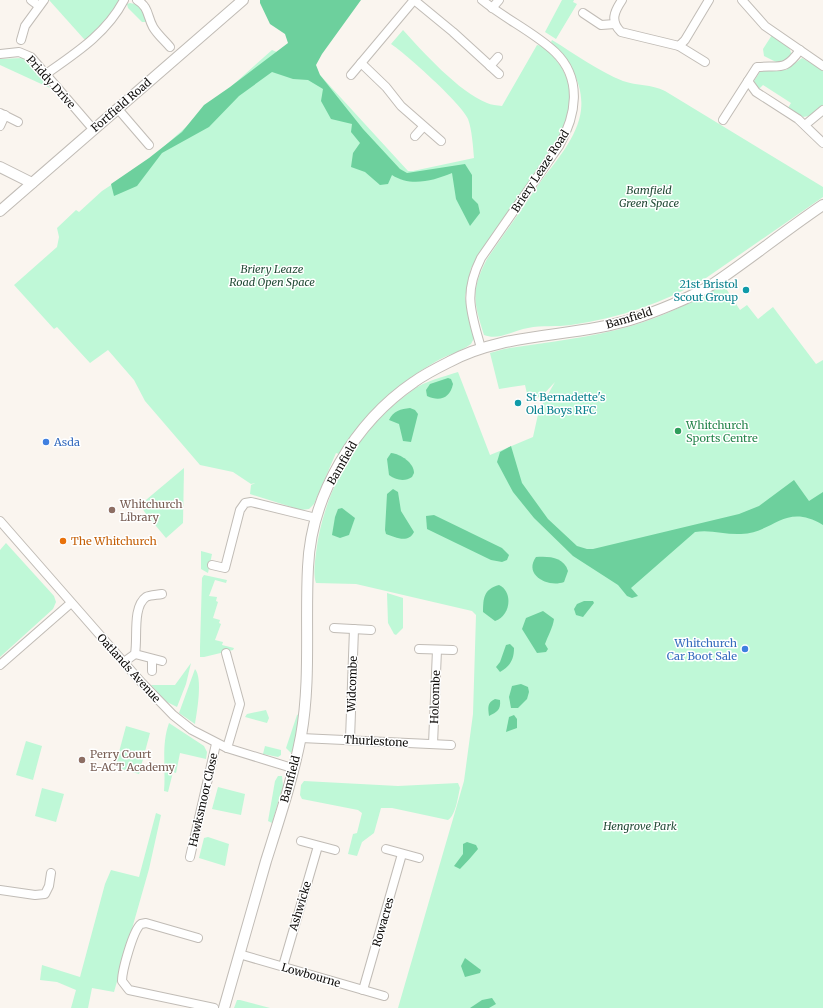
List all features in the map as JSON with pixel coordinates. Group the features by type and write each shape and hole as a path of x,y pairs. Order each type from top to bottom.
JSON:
{"street":[{"path":"21,40 25,26 41,3 31,0"},
{"path":"46,74 88,44 114,17 124,0"},
{"path":"137,0 148,10 153,26 170,47"},
{"name":"Fortfield Road","path":"0,211 243,0"},
{"path":"351,75 414,0 453,32 499,74"},
{"name":"Briery Leaze Road","path":"481,348 469,305 470,290 474,272 481,258 559,146 568,130 574,105 571,79 556,53 482,0"},
{"path":"492,8 498,0"},
{"path":"622,0 614,14 613,19 621,32 679,46 705,62"},
{"path":"679,46 685,40 709,0"},
{"path":"742,0 760,22 823,66"},
{"path":"583,13 600,25 615,24"},
{"path":"723,120 757,67 780,67 787,65 800,50"},
{"name":"Priddy Drive","path":"0,54 19,52 26,54 46,74 93,130"},
{"path":"490,66 498,57"},
{"path":"361,63 386,87 401,106 423,127 441,141"},
{"path":"748,81 756,92 805,125 810,132 823,143"},
{"path":"118,109 149,145"},
{"path":"805,125 823,110"},
{"path":"0,126 3,114 18,122"},
{"path":"415,136 423,127"},
{"path":"0,167 32,183"},
{"name":"Bamfield","path":"224,1008 300,738 307,686 308,566 316,518 339,466 349,448 374,417 414,382 451,361 481,348 512,341 614,324 655,311 711,285 823,205"},
{"path":"212,565 225,568 240,510 245,503 251,502 316,518"},
{"name":"Oatlands Avenue","path":"0,521 160,703 173,715 192,730 216,744 292,768"},
{"path":"135,654 137,610 140,602 148,596 162,594"},
{"path":"0,665 71,603"},
{"path":"334,628 371,630"},
{"name":"Widcombe","path":"350,739 354,629"},
{"path":"419,649 453,650"},
{"name":"Holcombe","path":"433,744 437,650"},
{"path":"226,653 240,704 227,748"},
{"path":"135,654 152,660 162,661"},
{"path":"124,662 135,654"},
{"path":"152,660 152,671"},
{"name":"Thurlestone","path":"300,738 350,739 451,745"},
{"name":"Hawksmoor Close","path":"190,857 216,744"},
{"path":"301,841 335,850"},
{"name":"Ashwicke","path":"283,966 318,846"},
{"path":"386,849 419,858"},
{"name":"Rowacres","path":"363,990 402,854"},
{"path":"0,890 35,895 45,894 49,886 51,873"},
{"path":"198,938 146,923 141,924 136,930 122,973 122,981 129,990 214,1008"},
{"name":"Lowbourne","path":"239,954 384,996"}],"green space":[{"path":"49,0 119,0 117,9 87,39 84,39"},
{"path":"260,0 361,0 322,54 316,65 320,75 363,129 400,169 407,173 465,164 472,175 472,198 478,204 480,213 470,226 456,199 452,173 422,182 406,181 392,175 388,184 380,185 365,172 351,167 353,153 360,143 351,132 352,124 331,119 321,101 323,89 308,80 293,79 272,72 239,96 209,127 162,153 137,186 114,196 111,184 149,158 182,132 204,105 288,43 285,34 270,24"},
{"path":"562,0 574,0 573,2 577,4 556,39 545,32"},
{"path":"130,3 141,9 147,20 146,22 142,22 128,8 127,4"},
{"name":"Briery Leaze Road Open Space","path":"403,30 453,81 476,98 492,105 502,106 537,45 542,46 550,52 562,68 567,79 572,102 563,130 471,268 465,297 474,338 471,344 420,371 381,402 358,426 339,454 336,453 314,504 309,509 301,510 250,494 251,485 255,483 251,484 233,472 200,465 145,401 134,380 108,350 90,363 57,327 54,329 14,285 57,247 59,237 57,228 76,210 79,212 102,191 149,160 272,50 303,63 320,75 408,171 474,158 470,128 468,119 464,112 433,80 391,44"},
{"path":"772,35 786,44 790,50 791,58 780,64 764,56 763,49"},
{"name":"Bamfield Green Space","path":"552,40 614,77 628,83 654,87 665,91 823,187 823,197 706,278 657,302 624,314 589,322 566,326 533,327 495,337 484,335 475,297 478,280 482,270 493,250 565,149 579,120 581,100 578,82 564,57 551,42"},
{"path":"802,58 823,70 823,105 809,116 803,117 788,108 791,103 763,85 759,89 754,81 761,70 786,70"},
{"path":"0,59 26,59 50,88 0,65"},
{"name":"Hengrove Park","path":"723,284 740,310 747,305 758,319 773,307 816,364 823,360 823,1008 398,1008 464,781 473,714 476,615 472,611 356,584 316,583 315,564 320,530 327,506 336,484 347,462 376,422 394,405 423,384 458,372 490,455 533,437 539,410 555,382 541,397 528,398 525,385 499,389 490,353 504,349 584,337 631,326 678,308"},
{"path":"448,378 451,379 453,384 450,393 447,396 436,399 427,396 426,390 430,384"},
{"path":"410,408 415,410 418,414 411,442 403,441 399,424 389,420 393,414 398,411"},
{"path":"511,446 522,483 548,519 577,546 587,549 593,549 739,514 759,506 794,480 809,501 823,492 823,525 810,519 789,517 762,529 741,534 706,531 695,532 631,588 638,596 632,598 627,596 618,585 573,556 534,518 513,492 497,462 500,452"},
{"path":"391,453 403,457 412,466 414,473 412,477 406,480 400,480 389,475 387,459"},
{"path":"184,468 183,523 166,538 140,505"},
{"path":"393,489 398,492 401,511 414,532 411,536 405,539 386,534 385,530 387,494"},
{"path":"342,508 355,518 349,535 340,538 332,535 335,517 338,509"},
{"path":"434,515 502,548 509,555 507,560 502,562 491,560 427,529 426,516"},
{"path":"6,543 54,596 56,602 53,609 0,657 0,550"},
{"path":"201,551 212,554 208,573 201,569"},
{"path":"536,557 551,557 560,560 566,566 568,571 564,582 551,583 539,578 533,569 533,563"},
{"path":"204,575 227,580 226,583 215,580 209,596 217,597 216,601 218,602 213,618 220,620 219,623 221,624 215,640 223,642 222,645 234,648 233,650 200,657 202,578"},
{"path":"499,585 504,588 507,593 508,604 504,615 495,621 483,612 483,602 487,592"},
{"path":"387,593 403,598 403,628 396,635 388,623"},
{"path":"584,601 593,601 594,603 583,617 576,615 574,609 577,604"},
{"path":"543,611 554,619 545,644 548,649 546,652 537,653 522,629 526,618"},
{"path":"510,644 514,648 512,659 509,665 500,672 496,667 500,662 506,645"},
{"path":"191,663 186,684 177,707 167,702 151,685 175,685"},
{"path":"195,669 199,680 199,687 195,724 179,713"},
{"path":"521,684 528,687 529,692 527,699 518,708 511,708 509,697 512,686"},
{"path":"495,699 500,700 499,708 496,712 489,716 489,706"},
{"path":"266,710 269,718 267,723 245,717 247,714"},
{"path":"299,714 294,749 291,753 286,748 297,715"},
{"path":"514,715 517,719 517,728 506,732 509,717"},
{"path":"169,723 204,746 207,752 206,759 180,753 176,773 173,772 168,792 164,791 164,757 165,740"},
{"path":"126,726 150,733 139,774 115,767"},
{"path":"26,741 42,746 33,780 16,775"},
{"path":"265,746 281,750 281,755 278,757 263,754"},
{"path":"278,776 282,776 283,786 272,823 268,821 275,781"},
{"path":"304,781 398,786 458,783 460,788 455,810 451,818 448,820 392,808 381,808 374,833 362,842 357,856 348,854 353,834 357,833 362,813 358,810 302,799 300,795 301,785"},
{"path":"218,787 245,794 241,815 212,809"},
{"path":"42,788 64,794 56,822 35,816"},
{"path":"156,813 161,815 149,869 114,992 92,988 88,1008 71,1008 76,990 57,982 40,980 42,965 80,977 105,884 111,870 139,877"},
{"path":"208,837 229,844 225,866 199,858 204,838"},
{"path":"467,842 476,845 478,849 460,869 454,866 463,854 463,844"},
{"path":"465,958 481,970 480,973 465,977 461,966"},
{"path":"492,998 496,1004 489,1008 470,1008 482,1000"},
{"path":"237,1000 240,1000 270,1008 234,1008"}],"place":[{"name":"21st Bristol Scout Group","path":"746,290"},
{"name":"St Bernadette's Old Boys RFC","path":"518,403"},
{"name":"Whitchurch Sports Centre","path":"678,431"},
{"name":"Asda","path":"46,442"},
{"name":"Whitchurch Library","path":"112,510"},
{"name":"The Whitchurch","path":"63,541"},
{"name":"Whitchurch Car Boot Sale","path":"745,649"},
{"name":"Perry Court E-ACT Academy","path":"82,760"}]}
